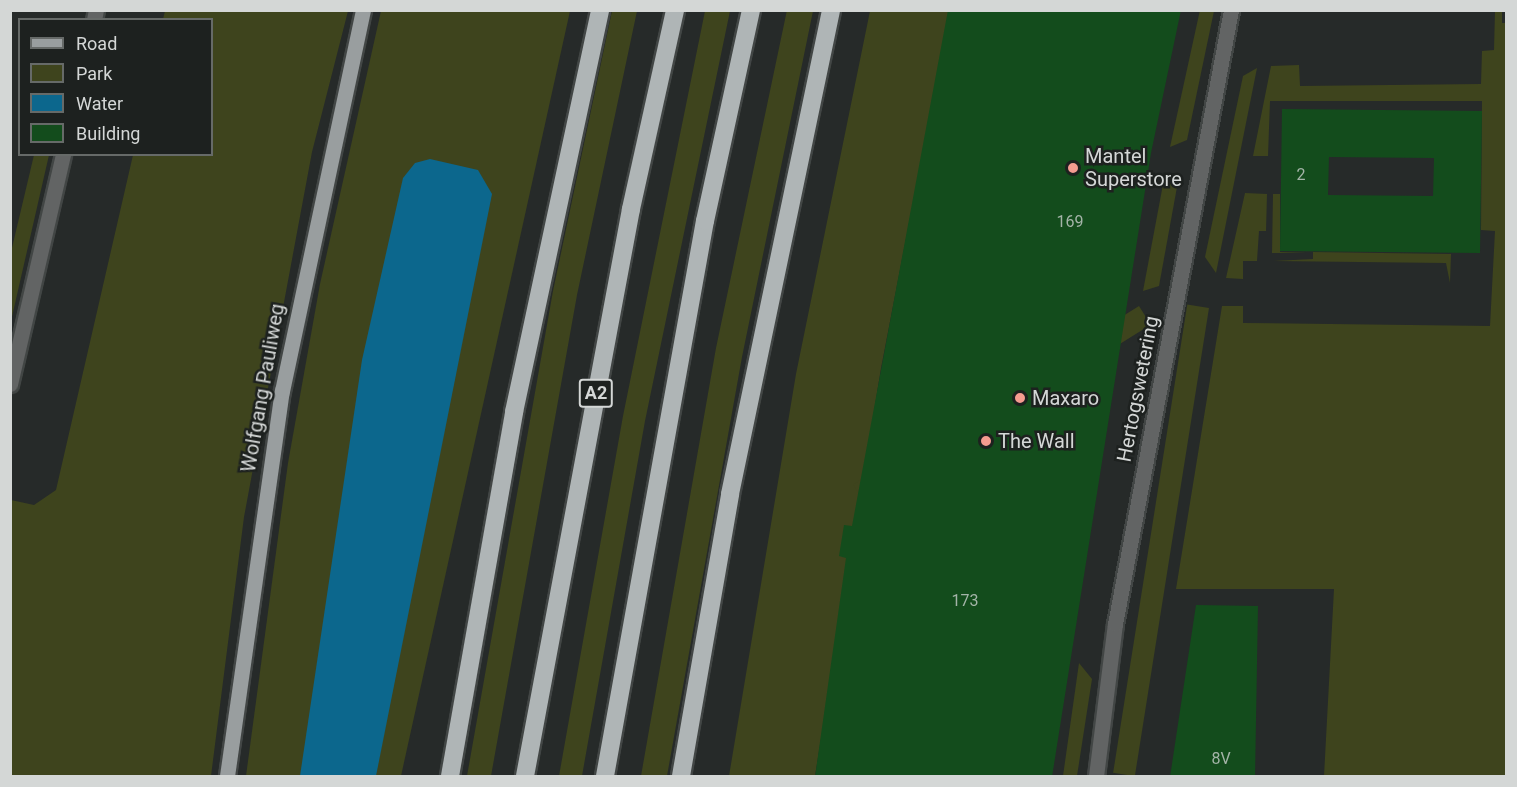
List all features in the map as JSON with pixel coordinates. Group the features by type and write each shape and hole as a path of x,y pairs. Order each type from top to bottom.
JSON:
{"highway":[{"path":"450,777 514,412 600,10"},
{"name":"A2","path":"525,777 631,209 675,10"},
{"path":"605,777 700,245 751,10"},
{"path":"681,777 789,199 831,10"},
{"path":"692,777 698,678"}],"main road":[{"name":"Wolfgang Pauliweg","path":"227,777 282,391 363,10"}],"street":[{"name":"Hertogswetering","path":"1096,777 1115,624 1231,10"},
{"path":"10,384 63,156"}],"green space":[{"path":"787,10 813,11 742,357 667,776 641,776 716,348"},
{"path":"1200,10 1214,11 1187,140 1170,147"},
{"path":"165,11 348,11 312,152 244,517 211,776 11,776 11,500 34,505 56,490 133,156 213,156 213,18 163,18"},
{"path":"381,11 570,11 401,776 246,776 288,463 320,284"},
{"path":"612,11 637,11 577,295 491,776 467,776 553,291"},
{"path":"705,11 730,11 645,421 582,776 559,776 623,416"},
{"path":"870,11 950,11 881,368 815,776 729,776 796,374"},
{"path":"1495,11 1502,11 1502,23 1506,23 1506,776 1324,776 1334,589 1176,589 1222,306 1243,306 1243,323 1490,326 1495,231 1481,230 1482,101 1270,101 1268,156 1253,156 1271,66 1299,65 1300,86 1481,84 1482,51 1494,50"},
{"path":"1257,68 1216,273 1205,257 1243,76"},
{"path":"34,156 49,156 11,321 11,252"},
{"path":"1164,179 1177,187 1159,286 1143,291"},
{"path":"1245,193 1267,194 1266,231 1259,231 1257,261 1243,261 1243,279 1226,278"},
{"path":"1273,194 1280,194 1280,252 1307,253 1272,253"},
{"path":"1313,252 1451,254 1450,283 1446,263 1273,261 1313,259"},
{"path":"1187,305 1209,308 1135,776 1113,773"},
{"path":"1139,306 1151,325 865,503 853,485"},
{"path":"1079,663 1092,679 1077,776 1063,776"}],"water":[{"path":"430,159 478,170 492,194 376,776 300,776 362,360 403,178 415,163"}],"building":[{"name":"The Wall","path":"948,10 1181,10 1151,153 1052,777 815,777 846,558 839,556 844,525 852,526"},
{"path":"1282,109 1482,111 1480,253 1280,251","holes":["1329,157 1434,158 1433,196 1328,195"]},
{"path":"1196,605 1258,606 1255,777 1170,777"}],"place":[{"name":"Mantel Superstore","path":"1073,168"},
{"name":"Maxaro","path":"1020,398"},
{"name":"The Wall","path":"986,441"}]}
